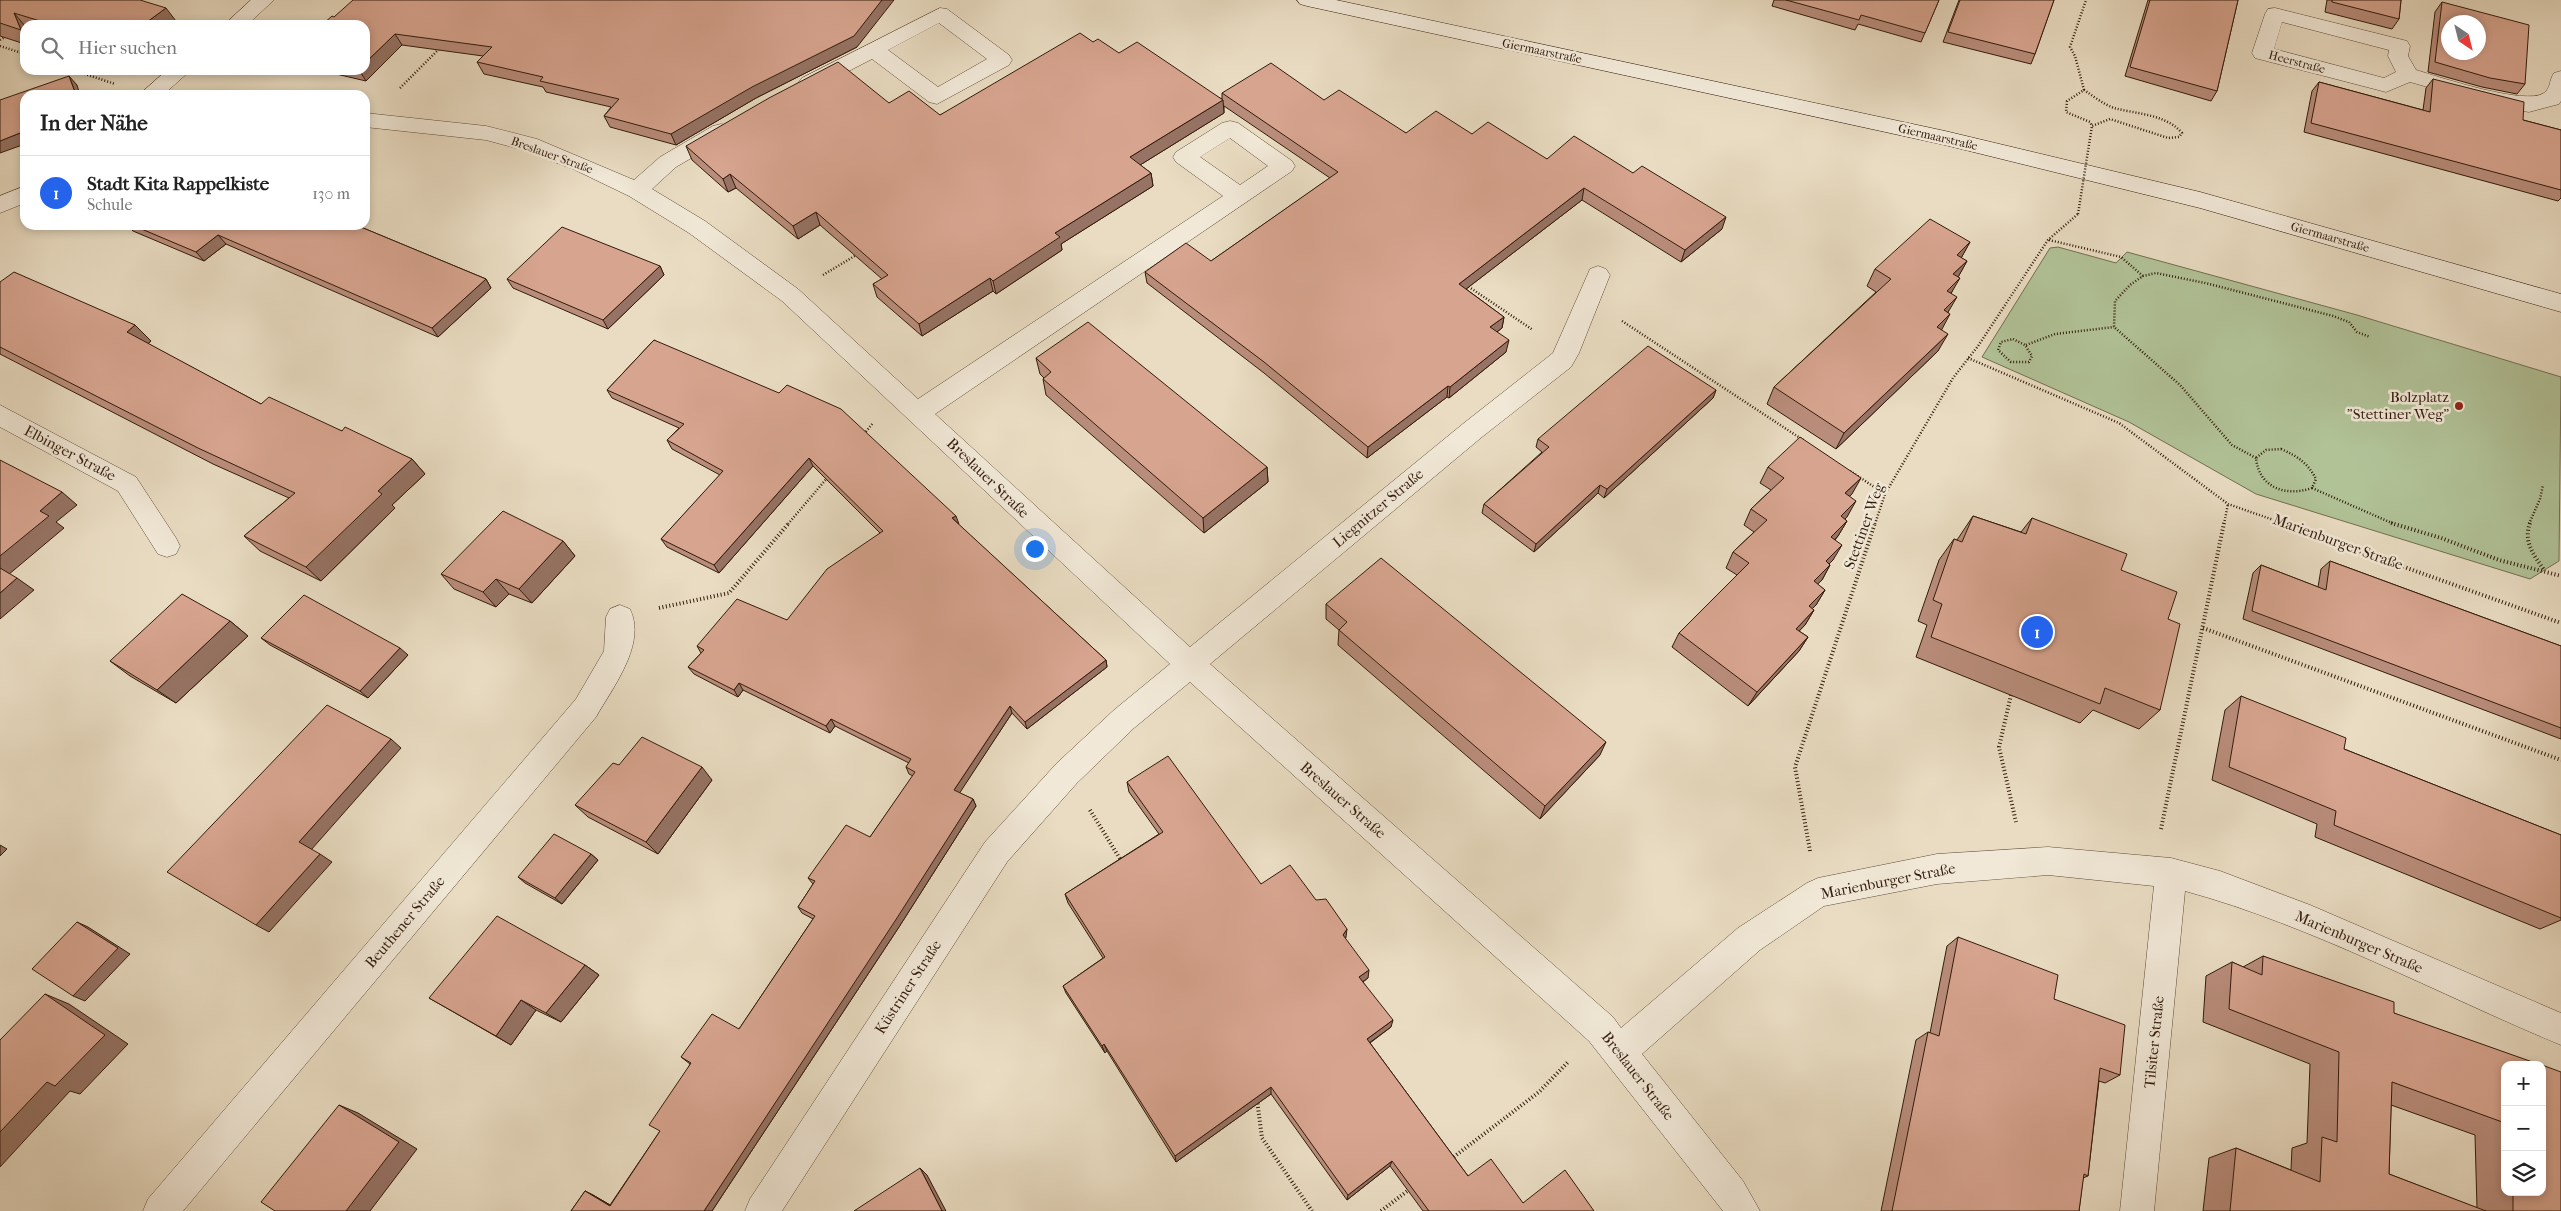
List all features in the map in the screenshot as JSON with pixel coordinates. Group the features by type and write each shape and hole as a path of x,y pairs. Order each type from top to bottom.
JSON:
{"street":[{"path":"240,20 264,0"},
{"name":"Giermaarstraße","path":"1307,0 1946,138 2200,200 2561,304"},
{"path":"792,92 940,14 1002,60 937,97 874,50"},
{"name":"Heerstraße","path":"2275,14 2400,46 2398,56 2408,75 2386,85 2262,53 2275,14"},
{"path":"156,90 174,75"},
{"path":"2408,75 2498,100 2529,105 2551,99 2560,88 2561,78"},
{"path":"637,190 668,162 741,119"},
{"name":"Breslauer Straße","path":"370,120 486,133 529,144 637,190 697,227 790,295 1190,665 1610,1040 1743,1211"},
{"path":"912,406 1238,195"},
{"path":"0,205 20,196"},
{"name":"Liegnitzer Straße","path":"1190,665 1567,353 1598,275"},
{"name":"Elbinger Straße","path":"0,415 126,484 167,546"},
{"name":"Beuthener Straße","path":"160,1211 586,708 618,653 620,617"},
{"name":"Küstriner Straße","path":"762,1211 996,852 1067,773 1124,718 1190,665"},
{"name":"Marienburger Straße","path":"1610,1040 1749,939 1818,893 1937,869 2048,861 2162,872 2220,886 2310,920 2561,1029"},
{"name":"Tilsiter Straße","path":"2137,1211 2162,872"}],"path":[{"path":"2084,90 2067,101 2066,112 2090,122 2092,126 2110,119 2168,138 2179,136 2182,133 2180,128 2170,122 2110,106 2084,90 2075,56 2070,47 2086,0"},
{"path":"0,40 8,35"},
{"path":"370,120 446,42"},
{"path":"0,46 20,52"},
{"path":"88,75 118,85"},
{"name":"Stettiner Weg","path":"1818,893 1795,767 1885,494 1953,378 2048,240 2078,214 2092,126"},
{"path":"2048,240 2121,257 2143,276"},
{"path":"790,295 865,249"},
{"path":"2114,326 2115,301 2130,285 2143,276 2156,273 2206,283 2334,316 2350,322 2357,332 2370,337"},
{"path":"1460,281 1567,353"},
{"path":"1587,305 1627,324 1810,444"},
{"path":"2026,345 2032,356 2029,362 2021,364 2005,359 1998,350 2001,342 2013,340 2026,345 2055,334 2114,326 2180,385 2232,445 2256,458"},
{"name":"Marienburger Straße","path":"1968,358 2119,423 2228,504 2561,623"},
{"path":"864,434 877,419 912,406"},
{"path":"2282,449 2299,456 2311,467 2316,479 2312,488 2301,494 2286,492 2272,487 2261,478 2256,468 2256,458 2266,450 2282,449"},
{"path":"1843,466 1885,494"},
{"path":"620,617 729,593 832,472"},
{"path":"2544,485 2543,492 2528,525 2528,542 2544,570"},
{"path":"2312,488 2392,524 2441,538 2499,560 2544,570 2561,576"},
{"path":"2162,872 2203,628 2228,504"},
{"path":"2203,628 2561,760"},
{"path":"2011,695 1999,748 2018,831 2028,863"},
{"path":"1067,773 1124,865"},
{"path":"1444,1164 1610,1040"},
{"path":"1256,1097 1262,1138 1312,1211"},
{"path":"1381,1211 1413,1187"}],"green space":[{"path":"2058,247 2116,263 2127,252 2357,315 2561,377 2559,561 2530,579 2256,494 2129,422 1982,357 2050,248"}],"building":[{"path":"0,0 140,0 166,8 150,20 37,20 14,13 20,30 0,23"},
{"path":"353,0 882,0 854,36 752,87 671,134 604,116 619,99 540,81 543,77 477,62 492,47 395,34 370,58 370,20 328,20 332,16 334,17"},
{"path":"1786,0 1939,0 1925,33 1861,15 1859,20"},
{"path":"1960,0 2054,0 2035,54 1948,32"},
{"path":"2150,0 2238,0 2217,91 2130,67"},
{"path":"2332,0 2401,0 2399,19 2332,2"},
{"path":"2442,2 2529,25 2525,84 2490,78 2435,62"},
{"path":"1080,33 1093,42 1098,39 1119,53 1137,42 1223,100 1130,157 1151,173 1055,233 1060,237 993,281 990,278 919,324 873,284 888,275 816,212 793,226 730,174 723,179 686,146 769,98 838,62 889,103 909,91 940,115"},
{"path":"1271,63 1324,100 1339,90 1406,133 1436,111 1472,134 1488,122 1547,159 1574,136 1633,173 1642,166 1726,217 1685,250 1584,188 1459,284 1504,317 1490,327 1509,340 1450,387 1448,386 1368,447 1264,362 1145,272 1186,243 1211,261 1338,172 1222,93"},
{"path":"69,76 74,90 29,90"},
{"path":"2433,79 2524,102 2523,120 2561,130 2561,190 2311,123 2319,82 2430,112"},
{"path":"20,93 20,133 0,141 0,100"},
{"path":"1930,219 1970,242 1957,255 1967,261 1953,274 1960,278 1947,291 1957,297 1944,310 1950,314 1937,327 1948,334 1844,433 1774,387 1891,279 1875,269"},
{"path":"562,227 660,266 603,320 507,279"},
{"path":"144,230 368,230 486,279 432,328 218,235 196,252"},
{"path":"14,272 135,325 127,332 261,404 269,397 342,431 345,427 412,459 378,491 382,494 306,567 244,536 295,493 198,448 0,347 0,282"},
{"path":"1088,322 1267,467 1203,518 1043,379 1051,372 1036,358"},
{"path":"654,340 779,393 787,385 841,409 956,516 952,518 1106,660 1025,722 1010,706 954,790 973,799 704,1211 571,1211 585,1191 610,1206 660,1131 649,1125 691,1063 681,1057 712,1014 739,1029 815,916 798,907 815,881 808,878 846,825 870,837 915,772 906,767 911,759 831,719 826,726 739,683 734,690 688,667 704,650 697,646 737,599 787,620 827,569 883,531 809,458 714,565 661,539 723,471 667,440 684,424 607,390"},
{"path":"1648,346 1716,390 1607,489 1600,485 1536,544 1484,504 1549,447 1538,439"},
{"path":"1800,437 1861,478 1845,493 1856,501 1841,516 1847,521 1831,537 1842,545 1826,561 1830,565 1814,581 1825,590 1809,606 1814,610 1796,629 1808,637 1757,692 1679,633 1749,563 1733,552 1767,520 1751,509 1784,478 1768,467"},
{"path":"0,460 62,492 40,511 49,516 0,556"},
{"path":"503,511 563,541 519,589 496,579 483,592 441,574"},
{"path":"1973,516 2026,534 2032,518 2127,554 2121,570 2177,592 2168,619 2180,624 2160,710 2105,688 2100,704 1931,637 1942,604 1933,600 1954,539 1962,542"},
{"path":"1381,558 1606,742 1545,806 1339,630 1347,622 1326,604"},
{"path":"2330,561 2561,646 2561,728 2252,611 2261,565 2326,590"},
{"path":"0,568 17,578 0,593"},
{"path":"182,594 230,621 157,690 110,661"},
{"path":"304,595 400,648 360,691 261,638"},
{"path":"2241,696 2346,738 2344,749 2561,835 2561,918 2334,825 2336,811 2229,767"},
{"path":"327,705 391,739 299,842 320,854 256,925 167,872"},
{"path":"642,737 702,767 646,842 575,805 613,763 619,765"},
{"path":"1168,756 1261,884 1290,865 1316,900 1326,899 1347,929 1343,935 1369,970 1359,977 1393,1020 1367,1039 1468,1176 1491,1159 1523,1203 1565,1170 1594,1211 1429,1211 1392,1161 1348,1195 1271,1087 1175,1156 1104,1044 1102,1046 1063,986 1105,957 1065,894 1163,832 1127,782"},
{"path":"554,834 591,854 555,898 518,877"},
{"path":"497,916 585,965 546,1013 521,1000 496,1036 429,998"},
{"path":"77,922 118,948 73,996 32,969"},
{"path":"1958,937 2058,975 2054,999 2125,1025 2120,1075 2100,1068 2088,1176 2084,1174 2079,1211 1892,1211 1928,1032 1939,1036"},
{"path":"2263,956 2394,1002 2394,1013 2530,1061 2501,1061 2501,1122 2392,1082 2389,1174 2486,1211 2230,1211 2236,1148 2320,1182 2322,1137 2337,1142 2339,1052 2229,1009 2232,962 2262,975"},
{"path":"45,994 105,1035 55,1086 47,1082 0,1132 0,1040"},
{"path":"2546,1066 2561,1072 2561,1211 2513,1211 2513,1196 2546,1196"},
{"path":"339,1105 399,1142 346,1211 275,1211 261,1202"},
{"path":"920,1168 942,1211 854,1211"}],"place":[{"name":"Bolzplatz \"Stettiner Weg\"","path":"2459,406"},
{"name":"Stadt Kita Rappelkiste","path":"2037,632"}]}
